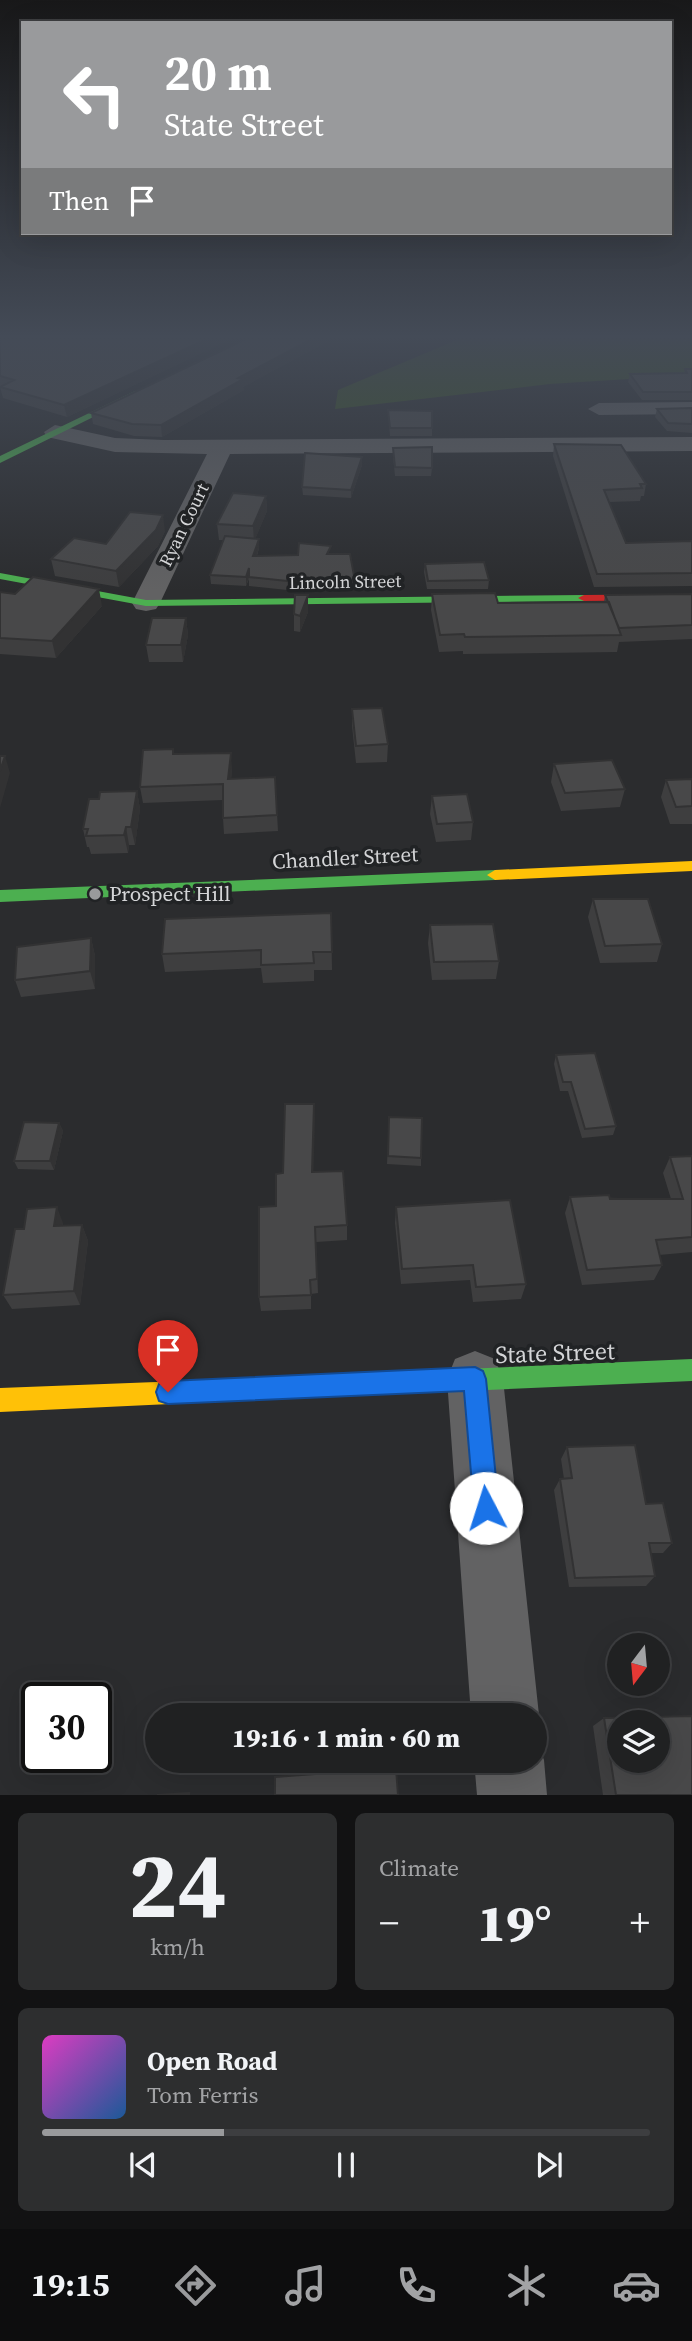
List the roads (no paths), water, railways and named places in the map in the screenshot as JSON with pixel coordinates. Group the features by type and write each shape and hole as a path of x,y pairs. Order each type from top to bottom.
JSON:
{"main road":[{"path":"0,460 75,423"},
{"name":"Lincoln Street","path":"0,576 146,603 692,597"},
{"name":"Chandler Street","path":"0,896 692,866"},
{"name":"State Street","path":"0,1400 692,1370"}],"street":[{"path":"55,432 116,444 222,447 692,444"},
{"name":"Ryan Court","path":"146,603 222,447"},
{"path":"475,1379 504,1703"},
{"path":"510,1773 512,1795"}],"place":[{"name":"Prospect Hill","path":"95,894"}]}
